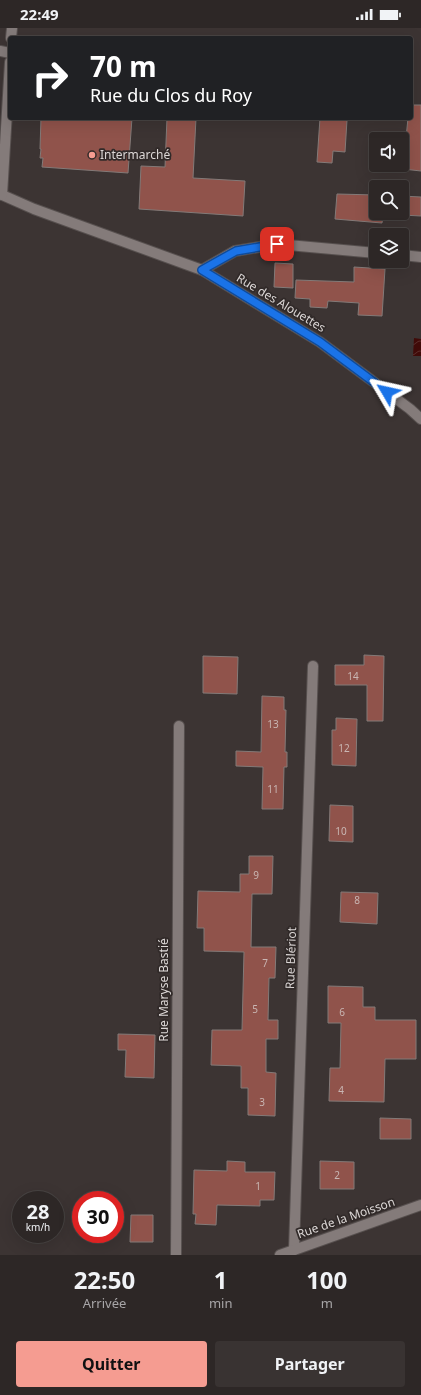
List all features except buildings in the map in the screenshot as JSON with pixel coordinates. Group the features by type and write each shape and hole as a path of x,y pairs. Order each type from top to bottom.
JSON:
{"street":[{"path":"1,194 8,91"},
{"name":"Rue des Alouettes","path":"1,194 34,209 202,270 320,342 410,408 421,419"},
{"path":"202,270 236,251 277,244 369,252"},
{"path":"409,256 421,257"},
{"name":"Rue Blériot","path":"294,1250 313,666"},
{"name":"Rue Maryse Bastié","path":"176,1255 178,726"},
{"name":"Rue de la Moisson","path":"280,1255 421,1205"}],"water":[{"path":"414,338 421,339 421,356 413,356"}],"place":[{"name":"Intermarché","path":"92,155"}],"route":[{"path":"277,244 236,251 202,270 320,342 387,392"}]}
